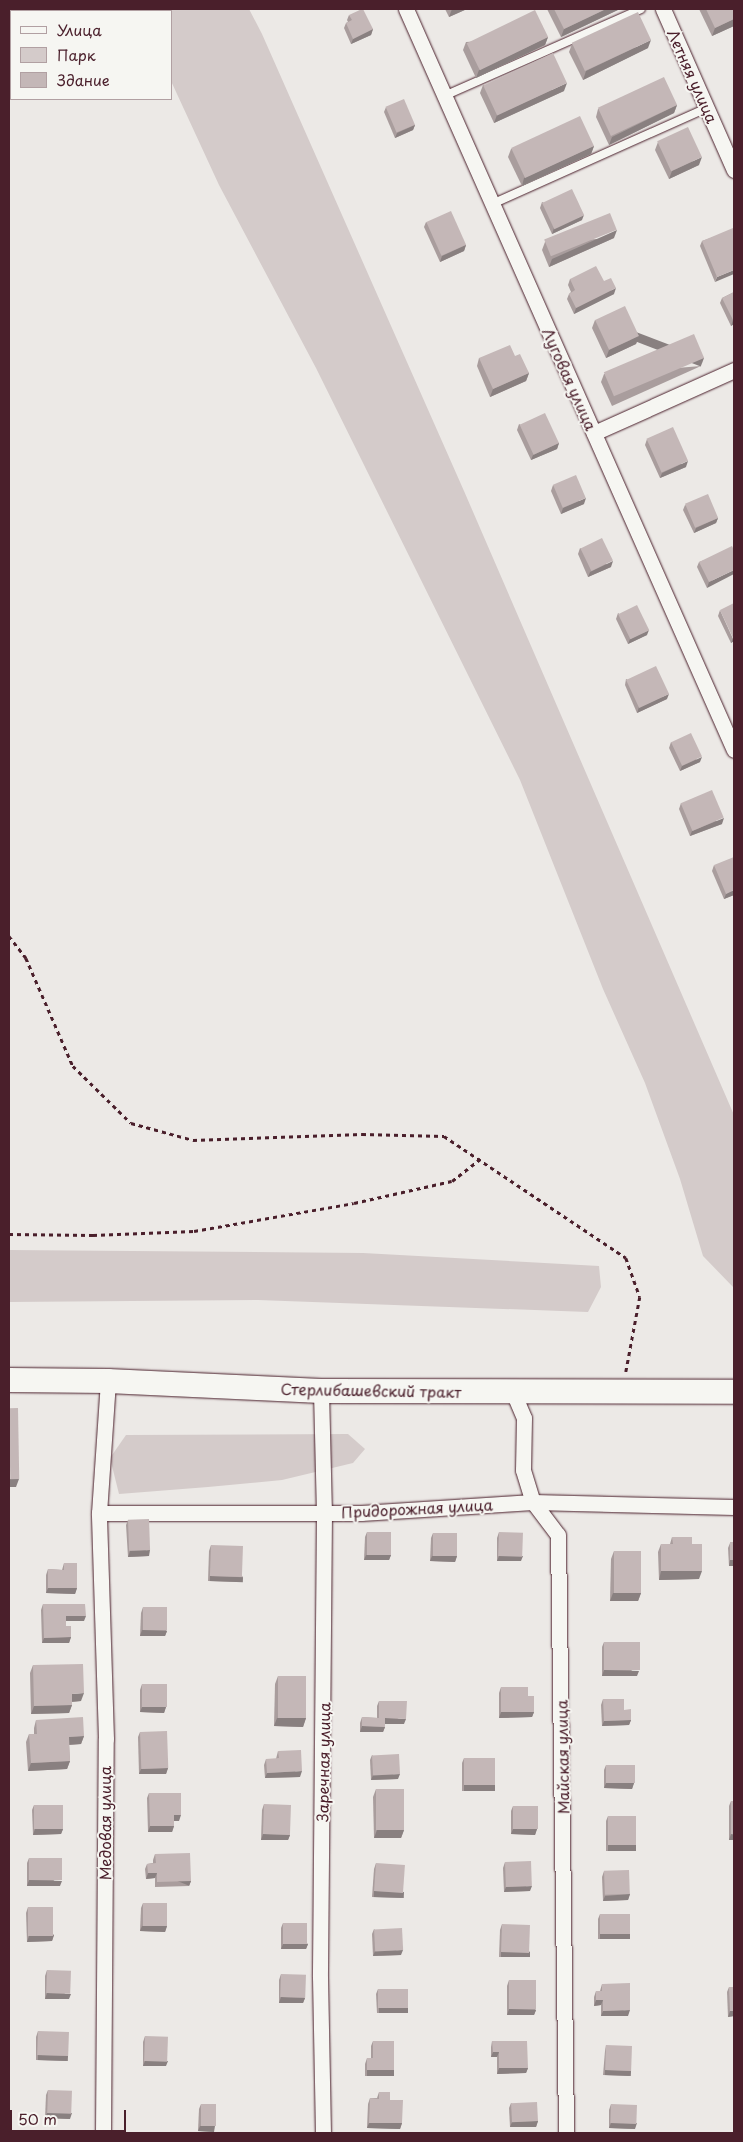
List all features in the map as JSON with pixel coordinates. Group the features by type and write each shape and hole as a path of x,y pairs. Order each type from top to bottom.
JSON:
{"main road":[{"name":"Стерлибашевский тракт","path":"9,1380 108,1380 321,1391 734,1392"}],"street":[{"name":"Луговая улица","path":"406,9 734,750"},
{"name":"Летняя улица","path":"663,9 733,165"},
{"path":"594,433 734,370"},
{"name":"Медовая улица","path":"103,2133 106,1739 99,1514 108,1380"},
{"name":"Заречная улица","path":"321,1391 324,1513 320,1977 323,2133"},
{"name":"Майская улица","path":"513,1392 524,1418 523,1470 533,1502 558,1536 566,2133"},
{"name":"Придорожная улица","path":"99,1514 324,1513 533,1502 734,1507"}],"lane":[{"path":"444,96 641,9"},
{"path":"492,204 707,108"}],"path":[{"path":"9,936 26,958 73,1066 131,1123 193,1140 362,1134 444,1136 626,1258 640,1297 622,1393"},
{"path":"9,1234 92,1235 194,1231 354,1203 452,1181 480,1159"}],"green space":[{"path":"138,9 249,9 262,34 464,491 734,1115 734,1288 703,1256 680,1179 645,1083 603,989 520,780 316,368 219,185 172,83 172,10"},
{"path":"9,1250 363,1253 599,1266 601,1287 588,1312 258,1300 9,1302"},
{"path":"348,1434 365,1449 353,1463 282,1480 119,1494 110,1458 126,1435"}],"building":[{"path":"362,9 373,29 353,39 346,23 352,20 349,15"},
{"path":"554,9 606,9 564,29"},
{"path":"706,9 734,9 734,19 715,28"},
{"path":"535,10 548,37 480,70 467,43"},
{"path":"638,12 651,40 585,71 572,43"},
{"path":"553,53 567,83 497,115 483,86"},
{"path":"664,77 677,105 611,136 598,108"},
{"path":"404,99 415,125 397,133 386,107"},
{"path":"580,116 594,146 525,178 511,148"},
{"path":"688,127 702,157 671,171 657,141"},
{"path":"572,189 584,215 554,229 542,203"},
{"path":"451,211 466,245 441,256 426,222"},
{"path":"610,213 617,230 551,256 544,240"},
{"path":"733,228 734,270 717,277 702,241"},
{"path":"596,266 604,281 611,278 616,288 576,308 569,294 575,290 570,279"},
{"path":"734,292 734,320 733,320 722,298"},
{"path":"625,306 639,336 609,350 595,320"},
{"path":"694,334 704,358 614,396 604,372"},
{"path":"510,345 515,356 520,354 529,373 493,389 479,358"},
{"path":"545,413 559,443 534,455 520,425"},
{"path":"673,427 688,461 662,473 647,439"},
{"path":"576,475 586,498 563,508 553,485"},
{"path":"708,494 718,518 695,528 685,504"},
{"path":"602,538 613,560 591,571 580,549"},
{"path":"732,546 734,550 734,570 709,582 699,562"},
{"path":"734,603 734,637 733,638 720,610"},
{"path":"637,605 649,630 630,639 618,614"},
{"path":"656,666 669,694 639,708 626,680"},
{"path":"691,733 702,757 682,766 671,742"},
{"path":"712,790 724,818 692,831 681,803"},
{"path":"734,857 734,890 726,894 714,865"},
{"path":"9,1408 18,1408 19,1479 10,1479"},
{"path":"149,1519 150,1550 129,1551 128,1520"},
{"path":"367,1532 391,1532 391,1555 367,1555"},
{"path":"499,1532 523,1533 522,1557 498,1556"},
{"path":"433,1533 457,1533 457,1556 433,1556"},
{"path":"672,1537 692,1537 692,1544 702,1544 702,1571 661,1571 661,1544 673,1544"},
{"path":"730,1542 734,1542 734,1560 730,1560"},
{"path":"211,1545 243,1546 242,1577 210,1576"},
{"path":"614,1551 641,1551 641,1593 614,1593"},
{"path":"64,1563 77,1563 77,1588 48,1588 48,1569 64,1570"},
{"path":"43,1604 85,1604 86,1616 66,1616 66,1626 71,1626 71,1637 44,1638"},
{"path":"143,1607 167,1607 167,1630 143,1630"},
{"path":"604,1642 640,1642 640,1670 604,1670"},
{"path":"83,1664 84,1693 72,1694 72,1705 34,1706 33,1665"},
{"path":"278,1676 306,1676 306,1718 278,1718"},
{"path":"142,1684 167,1684 167,1707 142,1707"},
{"path":"501,1687 528,1687 528,1696 534,1696 534,1712 501,1712"},
{"path":"603,1699 624,1699 624,1710 631,1709 631,1720 604,1721"},
{"path":"379,1701 407,1701 406,1719 385,1718 385,1727 362,1726 362,1717 379,1718"},
{"path":"83,1717 84,1736 69,1737 70,1761 31,1763 29,1734 37,1734 36,1720"},
{"path":"167,1731 168,1768 141,1769 140,1732"},
{"path":"301,1750 302,1771 267,1773 266,1759 279,1758 278,1751"},
{"path":"399,1754 400,1774 373,1775 372,1755"},
{"path":"464,1758 495,1758 495,1785 464,1785"},
{"path":"606,1765 635,1765 635,1783 606,1783"},
{"path":"376,1789 404,1789 404,1830 376,1830"},
{"path":"149,1793 181,1793 181,1815 174,1815 174,1826 150,1826"},
{"path":"731,1801 734,1801 734,1834 731,1834"},
{"path":"264,1804 291,1805 290,1835 263,1834"},
{"path":"34,1805 63,1805 63,1829 34,1829"},
{"path":"513,1806 538,1806 538,1829 513,1829"},
{"path":"608,1816 636,1816 636,1845 608,1845"},
{"path":"190,1853 191,1881 157,1882 157,1873 148,1873 147,1864 156,1863 155,1854"},
{"path":"29,1858 62,1858 62,1880 29,1880"},
{"path":"531,1861 532,1886 506,1887 505,1862"},
{"path":"376,1863 405,1865 403,1893 374,1891"},
{"path":"629,1870 630,1894 605,1895 604,1871"},
{"path":"143,1903 167,1903 167,1926 143,1926"},
{"path":"28,1907 53,1907 53,1936 28,1936"},
{"path":"600,1914 630,1914 630,1934 600,1934"},
{"path":"283,1923 307,1923 307,1944 283,1944"},
{"path":"502,1924 530,1925 529,1953 501,1952"},
{"path":"402,1928 403,1950 375,1951 374,1929"},
{"path":"47,1970 71,1971 70,1994 46,1993"},
{"path":"281,1974 306,1975 305,1998 280,1997"},
{"path":"509,1980 536,1980 536,2009 509,2009"},
{"path":"630,1983 630,2010 603,2011 603,2000 596,2000 596,1991 602,1991 602,1984"},
{"path":"729,1987 734,1987 734,2011 730,2011"},
{"path":"378,1989 408,1989 408,2008 378,2008"},
{"path":"38,2031 69,2032 68,2056 37,2055"},
{"path":"145,2036 168,2037 167,2062 144,2061"},
{"path":"373,2041 394,2041 394,2070 367,2070 367,2058 373,2058"},
{"path":"492,2041 527,2041 528,2068 499,2068 499,2052 493,2052"},
{"path":"606,2045 632,2046 631,2071 605,2070"},
{"path":"48,2090 72,2091 71,2114 47,2113"},
{"path":"379,2092 390,2092 390,2100 403,2100 402,2123 369,2123 370,2098 379,2099"},
{"path":"537,2102 538,2121 512,2122 511,2103"},
{"path":"201,2104 216,2104 216,2126 201,2126"},
{"path":"611,2104 637,2105 636,2124 610,2123"}]}
